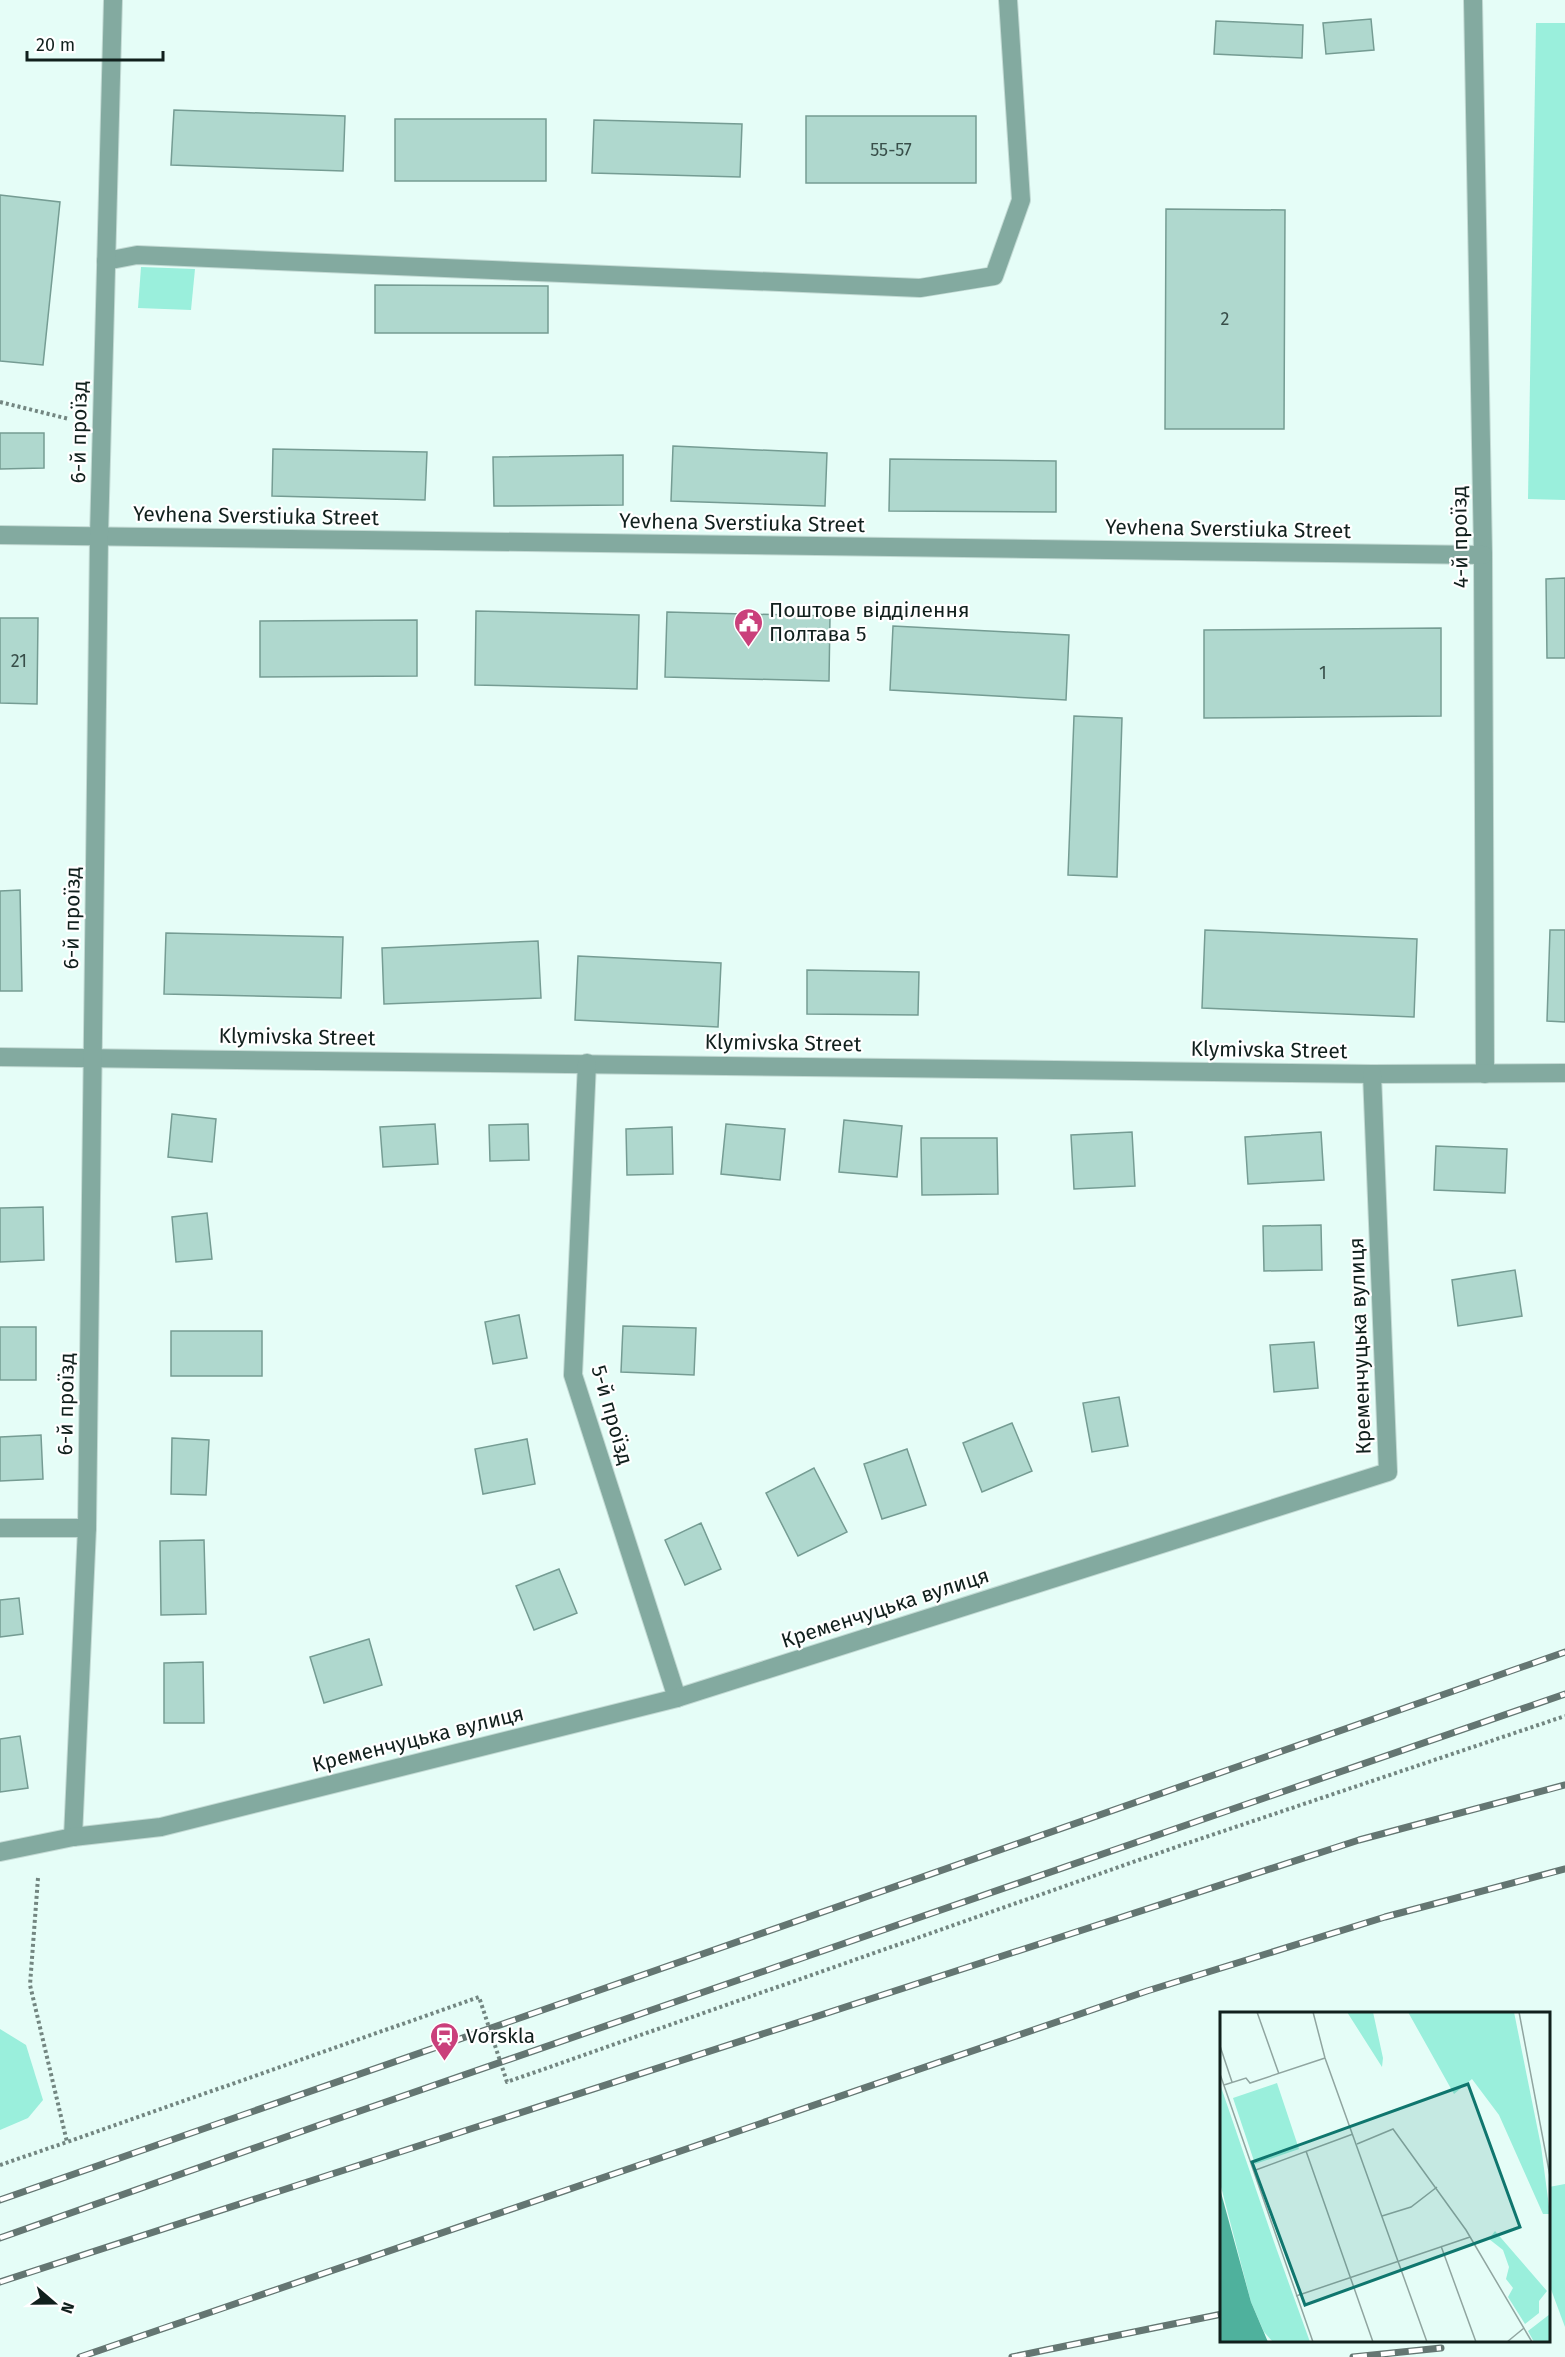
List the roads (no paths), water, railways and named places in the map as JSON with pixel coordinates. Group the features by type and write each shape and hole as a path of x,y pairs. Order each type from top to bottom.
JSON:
{"street":[{"name":"6-й проїзд","path":"73,1837 87,1528 99,536 113,0"},
{"path":"106,261 147,256 920,288 994,276 1021,200 1008,0"},
{"name":"4-й проїзд","path":"1473,0 1483,555 1485,1074"},
{"name":"Yevhena Sverstiuka Street","path":"0,535 1483,555"},
{"name":"Klymivska Street","path":"0,1057 93,1056 1372,1074 1565,1073"},
{"name":"5-й проїзд","path":"587,1063 573,1375 677,1698"},
{"name":"Кременчуцька вулиця","path":"0,1852 73,1837 160,1827 677,1698 1388,1472 1372,1074"},
{"path":"0,1528 87,1528"}],"railway":[{"path":"0,2200 1565,1652"},
{"path":"0,2238 331,2121 1565,1694"},
{"path":"0,2282 1359,1840 1565,1785"},
{"path":"80,2357 1147,1991 1385,1917 1565,1869"},
{"path":"1012,2357 1220,2314"},
{"path":"1353,2357 1441,2348"}],"place":[{"name":"Поштове відділення Полтава 5","path":"748,648"},
{"name":"Vorskla","path":"445,2062"}]}
